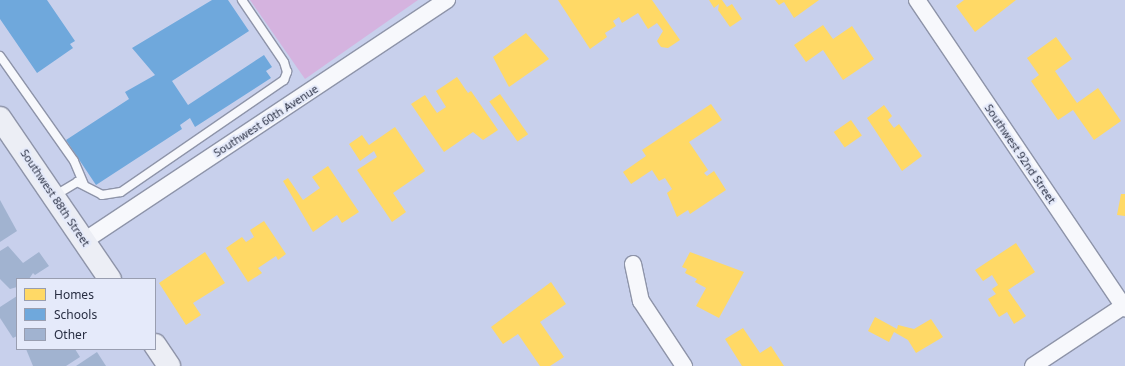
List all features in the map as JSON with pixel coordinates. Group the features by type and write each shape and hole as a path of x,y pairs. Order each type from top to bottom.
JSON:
{"street":[{"name":"Southwest 60th Avenue","path":"84,241 447,0"},
{"name":"Southwest 92nd Street","path":"917,0 1125,306"},
{"name":"Southwest 88th Street","path":"0,118 109,278"},
{"path":"633,264 641,301 684,366"},
{"path":"1033,366 1125,306"},
{"path":"156,346 169,366"}],"lane":[{"path":"53,197 77,182 84,184 102,195 121,192 285,79 284,62 242,0"},
{"path":"0,56 74,161 84,184"}],"shaded area":[{"path":"250,0 418,0 305,79"}],"building: Homes":[{"path":"558,0 652,0 680,40 668,48 661,47 657,41 663,31 657,23 648,29 638,13 622,23 619,17 613,21 616,26 605,33 607,37 590,49"},
{"path":"709,0 722,0 727,7 732,4 742,19 730,27 718,10 719,4 714,8"},
{"path":"775,0 819,0 794,18 784,2 779,5"},
{"path":"964,0 1016,0 975,32 956,6"},
{"path":"823,25 833,39 852,26 874,59 843,80 823,50 806,62 794,45"},
{"path":"526,33 549,59 509,87 493,57"},
{"path":"1056,37 1072,59 1055,71 1077,103 1098,88 1121,121 1094,140 1073,110 1058,120 1031,81 1039,75 1027,58"},
{"path":"457,77 468,93 471,91 498,130 483,140 473,132 444,152 411,104 425,95 437,113 446,107 436,91"},
{"path":"500,94 528,134 517,142 489,101"},
{"path":"711,104 722,120 689,142 708,170 704,173 707,176 714,171 726,190 690,214 688,210 677,217 667,193 672,189 665,178 659,181 652,170 631,184 623,172 646,156 642,150"},
{"path":"884,105 892,116 888,120 894,128 899,124 922,156 902,171 867,118"},
{"path":"851,120 862,136 845,148 834,132"},
{"path":"395,127 425,171 393,193 406,212 392,222 357,170 377,157 374,151 360,161 349,144 362,135 369,145"},
{"path":"328,166 359,212 342,223 337,215 313,232 283,181 288,178 303,200 320,188 312,177"},
{"path":"1121,194 1125,194 1125,216 1117,215"},
{"path":"264,221 286,254 278,260 276,256 258,268 262,273 248,282 226,248 242,237 246,242 254,237 250,230"},
{"path":"1016,243 1035,272 1008,290 1026,316 1014,324 1007,312 999,317 988,299 996,294 992,289 998,285 992,275 983,281 975,270"},
{"path":"205,252 225,283 193,303 201,315 186,325 159,283"},
{"path":"690,252 744,272 719,318 696,306 706,288 695,282 697,279 685,273 687,269 682,267"},
{"path":"551,282 566,304 540,322 564,357 550,366 540,366 518,334 503,344 491,327"},
{"path":"875,317 897,329 898,325 914,329 931,319 943,337 916,353 908,340 894,332 889,342 868,331"},
{"path":"743,328 760,353 771,346 784,366 742,366 725,339"}],"building: Schools":[{"path":"0,0 47,0 75,41 70,44 73,48 37,73 0,19"},
{"path":"212,0 228,0 249,31 172,81 188,105 264,55 272,67 266,71 271,78 195,127 190,118 180,125 182,129 96,185 66,140 129,99 125,92 155,75 132,48"}],"building: Other":[{"path":"0,200 17,231 0,242"},
{"path":"8,246 23,263 39,252 49,266 35,275 33,273 30,278 16,278 16,287 10,289 0,279 0,251"},
{"path":"16,297 16,336 13,338 0,318 0,307"},
{"path":"26,350 76,350 80,357 66,366 33,366"},
{"path":"97,352 106,366 76,366"}]}
